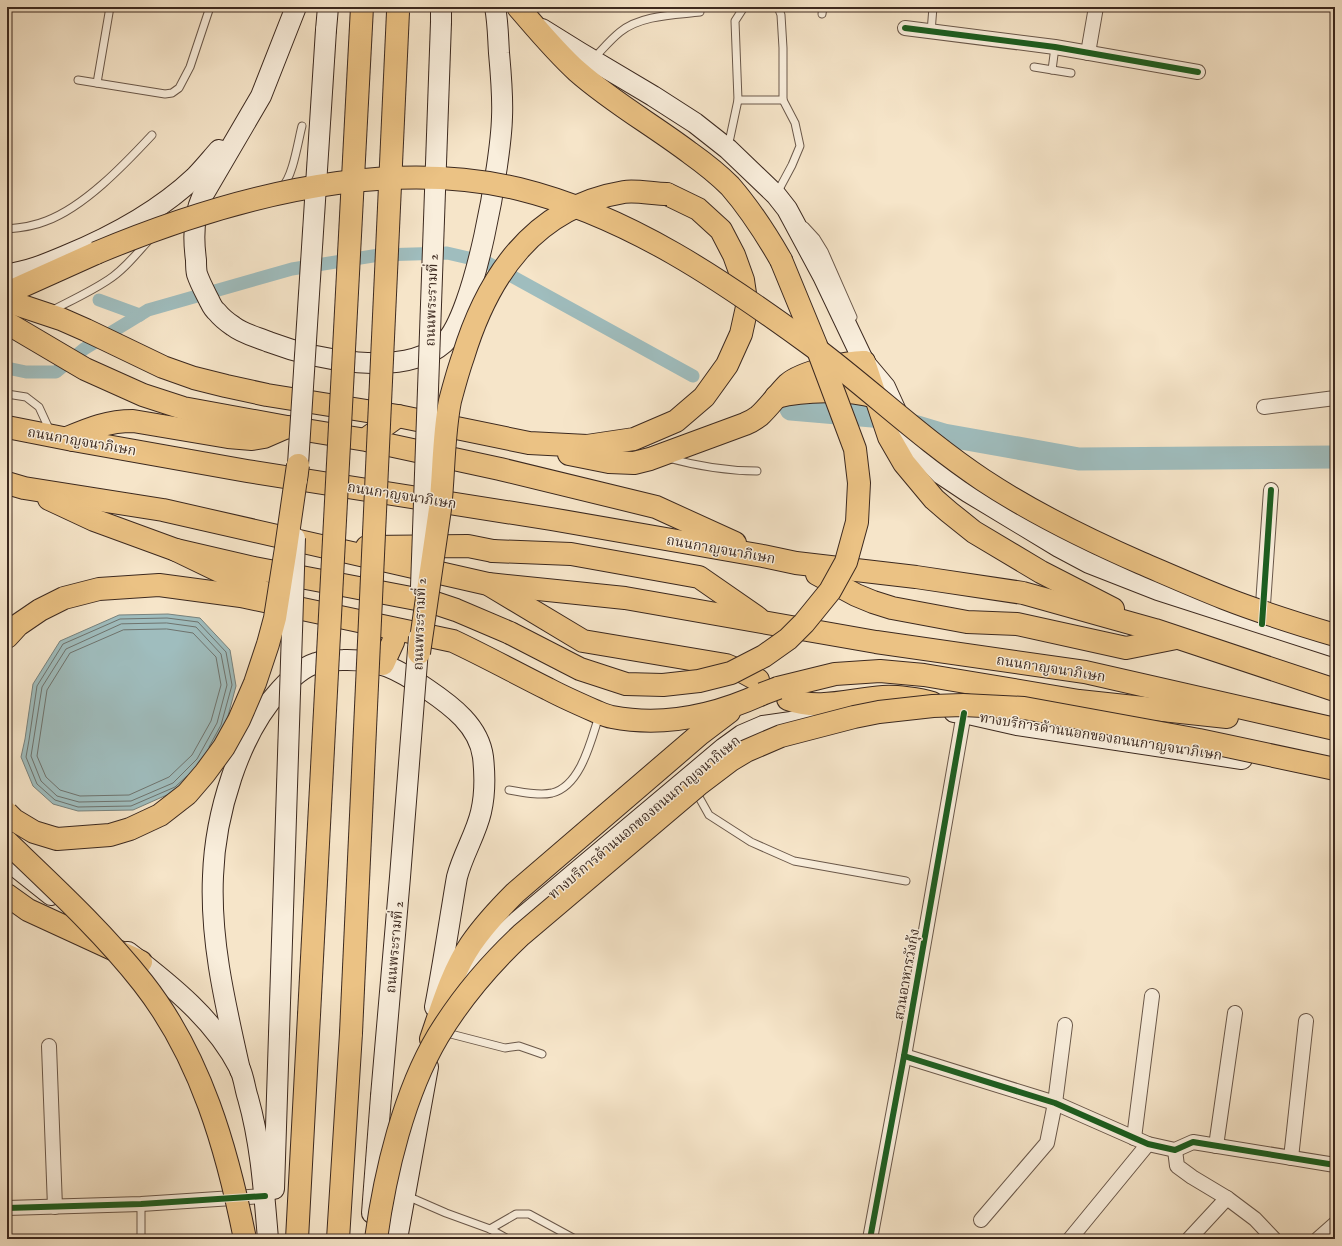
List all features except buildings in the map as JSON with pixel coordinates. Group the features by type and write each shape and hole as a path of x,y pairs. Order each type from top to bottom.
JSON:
{"highway":[{"path":"297,1239 362,7"},
{"path":"338,1239 351,1033 398,9"},
{"path":"176,550 254,568 432,602 456,610 510,633 580,669 626,684 663,685 699,681 731,673 764,656 788,639 804,623 830,591 846,562 857,522 859,483 855,449 816,345 781,260 765,231 747,206 729,185 676,142 611,98 577,71 548,42 523,13"},
{"path":"7,293 96,253 172,224 224,208 299,190 347,182 406,178 440,178 472,181 521,190 553,199 601,217 660,246 699,268 813,347 959,464 1007,496 1033,511 1107,548 1194,586 1253,609 1335,635"},
{"path":"419,653 440,508 450,401 470,333 484,301 500,273 524,243 552,221 578,205 602,197 626,192 666,194 698,208 721,230 734,255 743,280 747,307 741,334 727,365 704,397 676,421 634,439 587,446 529,443"},
{"path":"7,301 45,313 86,330 163,367 194,378 267,395 398,416 529,443 552,451 609,462 634,462 650,459 745,424 758,417 782,390 800,376 810,372 855,362 864,362 880,396 889,437 904,463 934,499 948,512 974,532 1041,572 1155,630"},
{"path":"10,324 85,369 142,395 183,408 366,440 500,469 656,506 763,556"},
{"path":"782,390 793,393 862,393 880,396"},
{"path":"366,440 398,416"},
{"path":"64,438 96,426 120,421 133,421 228,437 252,439 264,437 287,427"},
{"name":"ถนนกาญจนาภิเษก","path":"7,427 247,471 543,517 796,563 1023,593 1155,630 1335,690"},
{"path":"7,814 34,832 57,838 110,835 130,829 160,815 187,794 224,747 239,720 255,683 268,644 276,611 298,465"},
{"path":"16,486 94,520 176,550 297,608"},
{"name":"ถนนกาญจนาภิเษก","path":"16,486 163,510 488,584 625,598 876,642 1085,672 1335,730"},
{"name":"ถนนกาญจนาภิเษก","path":"328,547 468,546 493,551 571,554 699,577 764,622"},
{"name":"ถนนกาญจนาภิเษก","path":"796,563 856,595 892,608 967,622 1017,624 1126,648 1178,638"},
{"path":"488,584 583,640 726,665 743,672 767,692 798,703 830,703 885,697 924,701 960,713"},
{"path":"7,637 18,625 40,610 64,598 99,589 159,585 241,596 453,641 569,700 610,717 653,722 698,716 722,710 767,692 835,674 880,671 924,674 1079,701 1207,714 1335,730"},
{"path":"383,664 393,642 396,630"},
{"path":"423,1063 455,973 470,945 490,919 515,893 700,734 718,720 767,692"},
{"path":"376,1239 387,1177 400,1126 410,1096 424,1063 438,1036 477,980 498,957 545,915 698,785 731,760 746,751 782,736 854,717 879,712 933,706 963,705 1024,708 1144,730 1335,769"},
{"path":"7,842 70,903 123,960 143,984 171,1025 196,1073 218,1129 234,1186 246,1239"},
{"path":"7,895 28,910 141,962"}],"main road":[{"path":"296,7 261,96 204,201 198,207 194,244 197,273 205,293 215,311 233,326 246,334 290,350 321,357 346,361 382,363 424,356 444,343 458,322 475,272 499,157 502,119 502,87 495,7"},
{"path":"272,1239 298,465 328,7"},
{"path":"523,13 592,60 695,123 728,149 782,202 823,276 864,362"},
{"name":"ถนนพระรามที่ 2","path":"371,1239 381,1096 419,653 441,14"},
{"path":"7,274 20,272 41,265 96,243 165,202 167,208 218,150 261,96"},
{"path":"880,396 919,452 941,474 1059,547 1089,563 1158,590 1335,647"},
{"path":"268,1239 265,1196 257,1140 222,986 213,912 213,876 216,839 233,773 259,717 275,695 292,676 315,663 332,660 355,660 383,664 406,674 456,710 474,730 483,755 484,782 481,813 458,875 439,986 416,1102 406,1187"},
{"name":"ทางบริการด้านนอกของถนนกาญจนาภิเษก","path":"397,1239 426,1074 441,1032 460,988 476,964 517,922 689,777 742,735 763,726 787,721 845,714 960,713 1017,725 1294,767 1335,764"},
{"path":"7,860 33,882 166,982 200,1013 226,1046 240,1070"}],"street":[{"path":"1088,53 1096,7"},
{"path":"905,28 1055,47 1198,72"},
{"path":"1264,407 1335,398"},
{"path":"1262,624 1271,490"},
{"name":"สวนอาหารวังกุ้ง","path":"870,1239 904,1056 960,713"},
{"path":"1134,1138 1152,996"},
{"path":"1216,1146 1235,1012"},
{"path":"1291,1158 1306,1022"},
{"path":"981,1220 1047,1143 1055,1103 1066,1026"},
{"path":"49,1046 55,1207"},
{"path":"904,1056 1055,1103 1148,1144 1175,1150 1193,1142 1335,1166"},
{"path":"1070,1239 1148,1144"},
{"path":"1175,1150 1177,1166 1227,1198 1255,1219 1274,1239"},
{"path":"7,1208 141,1204 265,1196"},
{"path":"1189,1239 1227,1198"},
{"path":"1318,1239 1335,1224"}],"lane":[{"path":"97,83 110,7"},
{"path":"78,80 165,94 172,93 179,88 190,67 210,7"},
{"path":"728,149 738,100 735,21 744,7"},
{"path":"778,7 781,15 783,48 783,100 795,123 800,146 792,165 782,202 816,238 824,251 856,326 864,362"},
{"path":"931,32 933,7"},
{"path":"592,60 620,32 632,25 650,19 700,12"},
{"path":"1052,70 1055,47"},
{"path":"1034,67 1071,73"},
{"path":"738,100 783,100"},
{"path":"230,198 278,191 290,176 302,126"},
{"path":"7,229 20,228 45,222 68,211 127,162 152,135"},
{"path":"45,313 109,279 141,250 157,231 167,208"},
{"path":"7,394 26,397 39,407 64,438"},
{"path":"660,455 700,466 736,471 757,472"},
{"path":"509,790 536,794 553,793 564,787 574,777 583,762 600,713"},
{"path":"689,777 709,815 751,842 794,861 906,881"},
{"path":"441,1032 505,1048 519,1046 542,1054"},
{"path":"406,1187 446,1213 490,1229 508,1239"},
{"path":"141,1204 141,1239"},
{"path":"490,1229 516,1214 529,1214 575,1239"}],"water":[{"path":"168,614 200,618 230,650 236,686 225,727 204,765 178,790 133,810 78,811 53,804 33,786 21,757 33,684 60,641 119,615"}],"waterway":[{"path":"7,368 26,372 56,372 84,349 148,310 292,269 379,255 447,253 486,262 693,376"},
{"path":"99,300 140,315"},
{"path":"791,409 884,417 944,435 1079,459 1335,457"}],"cycle path":[{"path":"905,28 1055,47 1198,72"},
{"path":"1262,624 1271,490"},
{"path":"870,1239 904,1056 964,713"},
{"path":"904,1056 1055,1103 1148,1144 1175,1150 1193,1142 1335,1165"},
{"path":"7,1208 141,1204 265,1196"}]}
